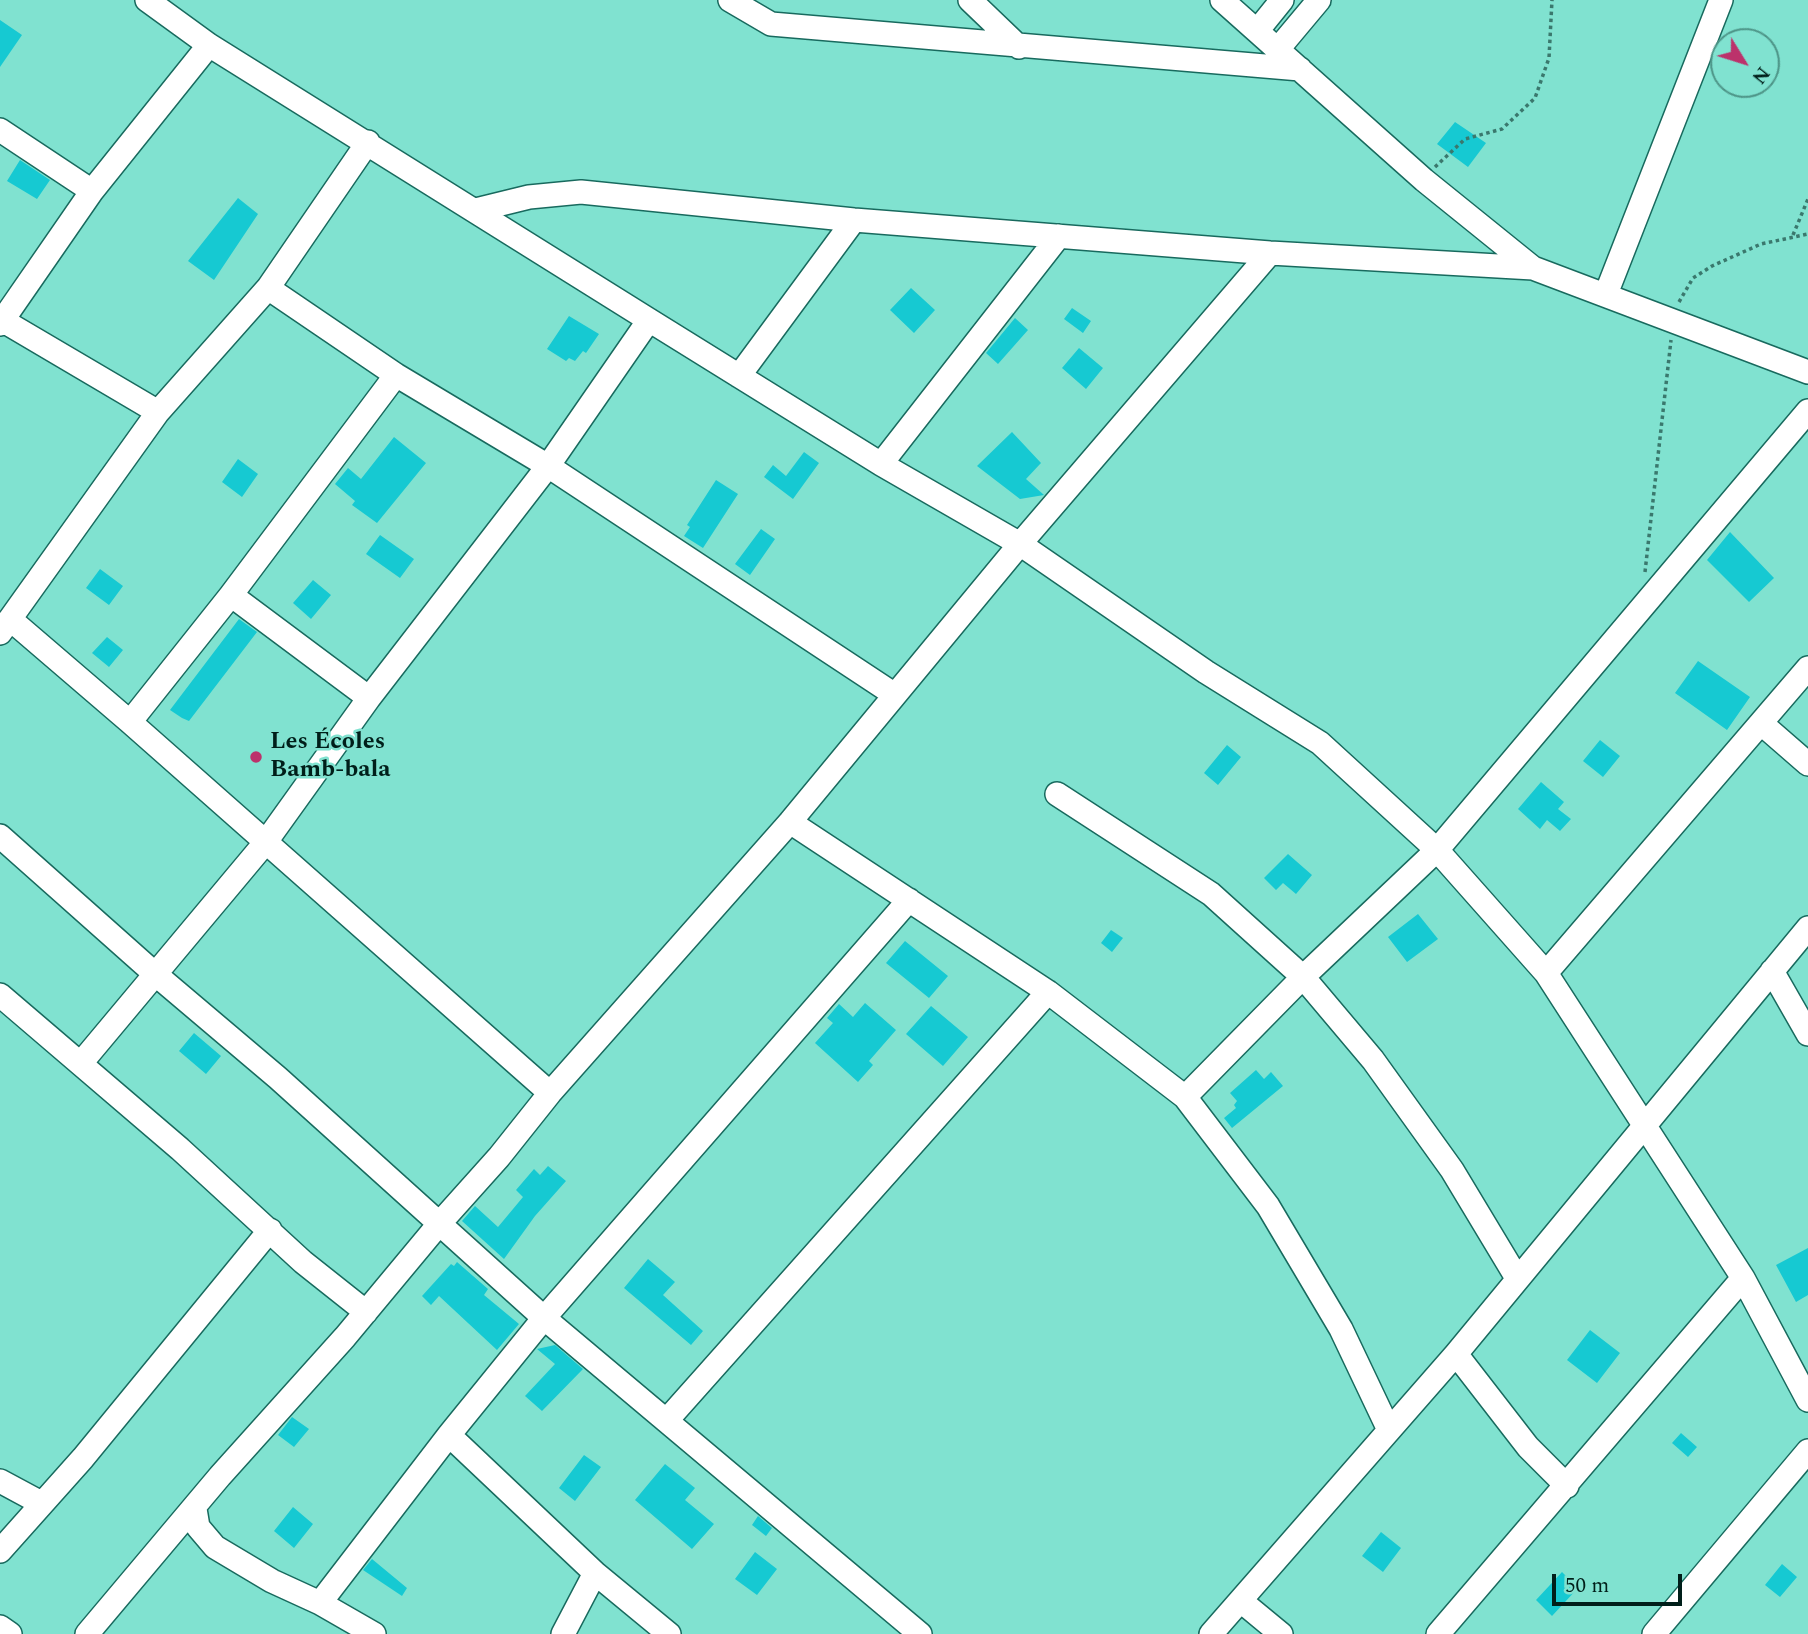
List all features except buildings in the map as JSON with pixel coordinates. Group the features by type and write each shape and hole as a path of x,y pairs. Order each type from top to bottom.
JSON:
{"street":[{"path":"147,0 209,45 477,210 649,320 881,464 1020,544 1206,672 1320,743 1437,850 1546,973 1646,1124 1743,1279 1808,1400"},
{"path":"730,0 771,24 1300,69"},
{"path":"970,0 1019,47"},
{"path":"1222,0 1424,180 1533,268"},
{"path":"1258,31 1282,0"},
{"path":"1278,49 1319,0"},
{"path":"1606,294 1721,0"},
{"path":"158,412 1,321 92,191 209,45"},
{"path":"0,130 92,191"},
{"path":"368,142 268,288 158,412 5,626 130,722 550,1093"},
{"path":"477,210 529,197 581,192 854,220 1270,253 1533,268 1808,372"},
{"path":"739,376 854,220"},
{"path":"881,464 1059,236"},
{"path":"87,1634 195,1509 220,1476 499,1157 550,1093 790,822 1020,544 1270,253"},
{"path":"268,288 396,375 548,467 895,695"},
{"path":"81,1063 265,843 369,698 548,467 649,320"},
{"path":"130,722 231,595 396,375"},
{"path":"1185,1097 1303,977 1437,850 1808,411"},
{"path":"231,595 369,698"},
{"path":"1546,973 1808,668"},
{"path":"1762,724 1808,764"},
{"path":"1057,794 1211,894 1303,977 1373,1060 1451,1170 1517,1278"},
{"path":"790,822 1048,992 1185,1097 1268,1206 1341,1329 1389,1430"},
{"path":"0,836 154,973 278,1078 544,1318 919,1634"},
{"path":"320,1603 449,1435 544,1318 909,900"},
{"path":"1212,1634 1456,1354 1808,928"},
{"path":"1772,971 1808,1034"},
{"path":"667,1420 1048,992"},
{"path":"0,995 81,1063 303,1262 366,1312"},
{"path":"0,1551 83,1458 270,1230"},
{"path":"1438,1634 1743,1279"},
{"path":"1456,1354 1528,1447 1567,1486"},
{"path":"449,1435 595,1573 669,1634"},
{"path":"1654,1634 1808,1451"},
{"path":"0,1481 41,1503"},
{"path":"195,1509 198,1527 215,1547 272,1581 320,1603 374,1634"},
{"path":"563,1634 595,1573"},
{"path":"1241,1601 1281,1634"},
{"path":"0,1627 10,1634"}],"path":[{"path":"1424,180 1465,139 1502,129 1535,98 1549,58 1552,0"},
{"path":"1792,237 1808,199"},
{"path":"1645,572 1673,320 1682,294 1692,278 1712,266 1761,244 1808,234"}],"place":[{"name":"Les Écoles Bamb-bala","path":"256,757"}]}
